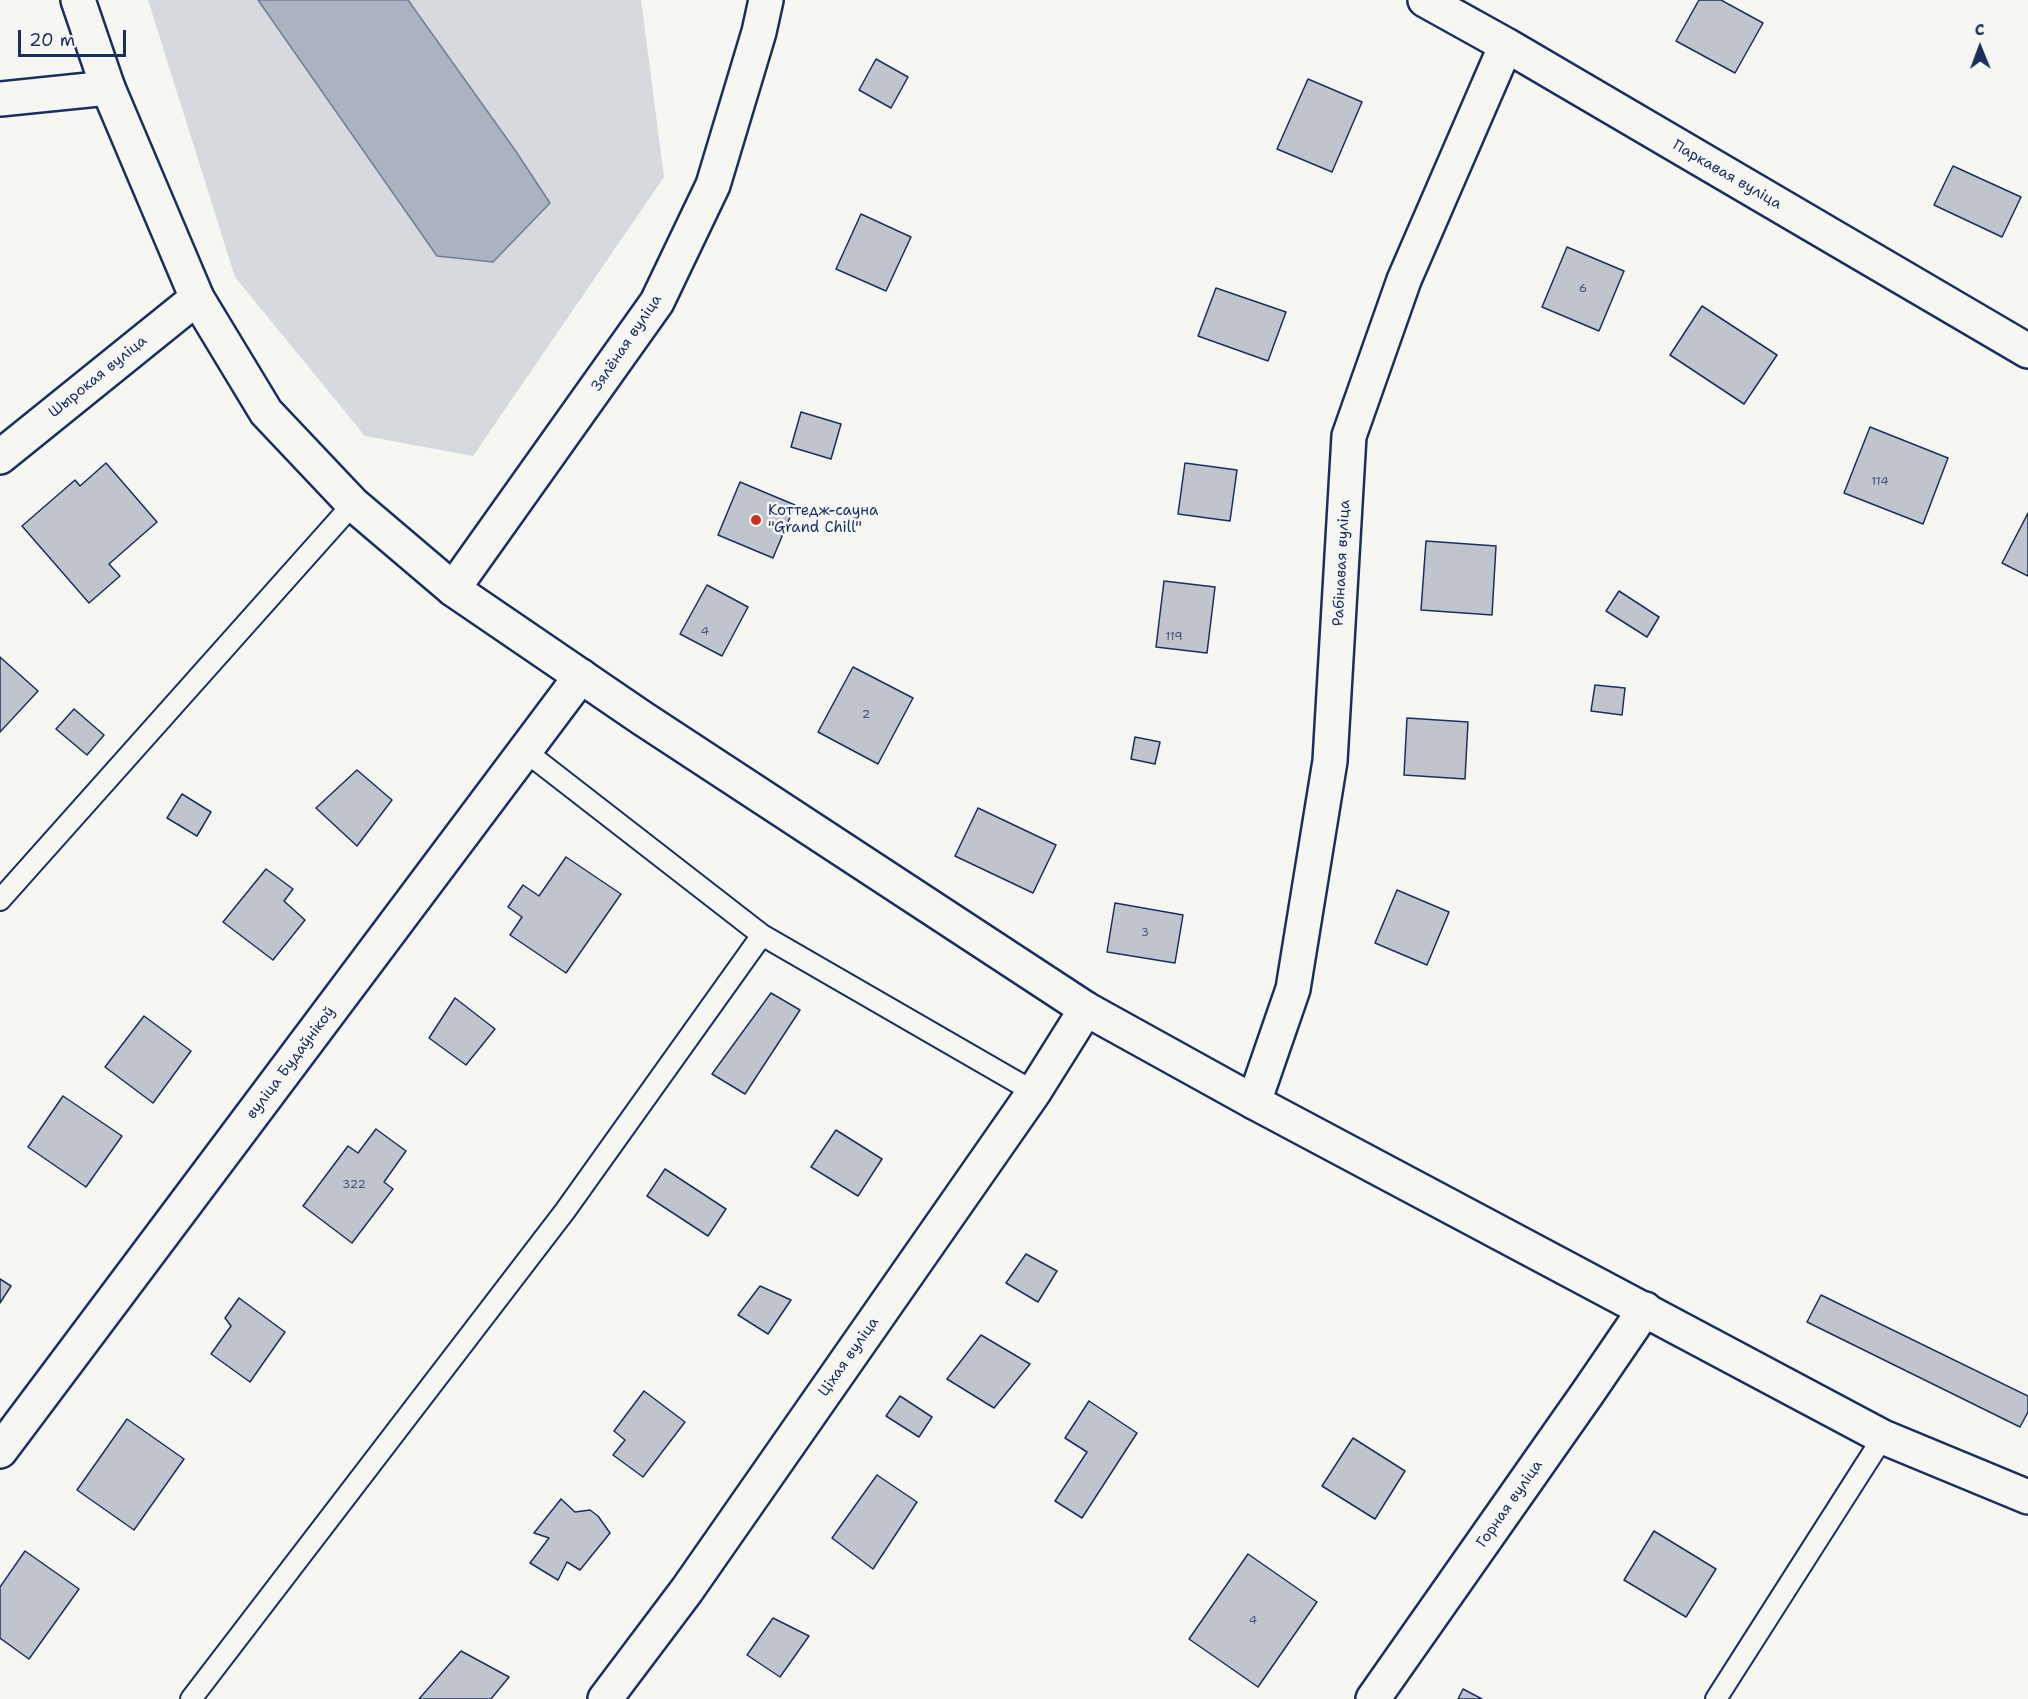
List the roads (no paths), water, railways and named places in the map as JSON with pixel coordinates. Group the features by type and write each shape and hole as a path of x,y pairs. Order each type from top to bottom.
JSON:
{"street":[{"path":"78,0 108,88 197,298 266,412 353,504 453,589 642,718 1086,1010 1883,1437 2028,1497"},
{"name":"Зялёная вуліца","path":"453,589 657,302 713,185 759,33 766,0"},
{"name":"Паркавая вуліца","path":"1425,0 1506,45 2028,351"},
{"name":"Рабінавая вуліца","path":"1254,1102 1293,989 1330,761 1349,436 1404,280 1506,45"},
{"path":"0,99 108,88"},
{"name":"Шырокая вуліца","path":"0,457 197,298"},
{"name":"вуліца Будаўнікоў","path":"0,1451 581,676"},
{"name":"Ціхая вуліца","path":"605,1699 687,1590 1034,1092 1086,1010"},
{"name":"Горная вуліца","path":"1373,1699 1645,1309"}],"lane":[{"path":"0,900 353,504"},
{"path":"525,751 762,935 1034,1092"},
{"path":"191,1699 565,1211 762,935"},
{"path":"1716,1699 1883,1437"}],"place":[{"name":"Коттедж-сауна \"Grand Chill\"","path":"756,520"}]}
